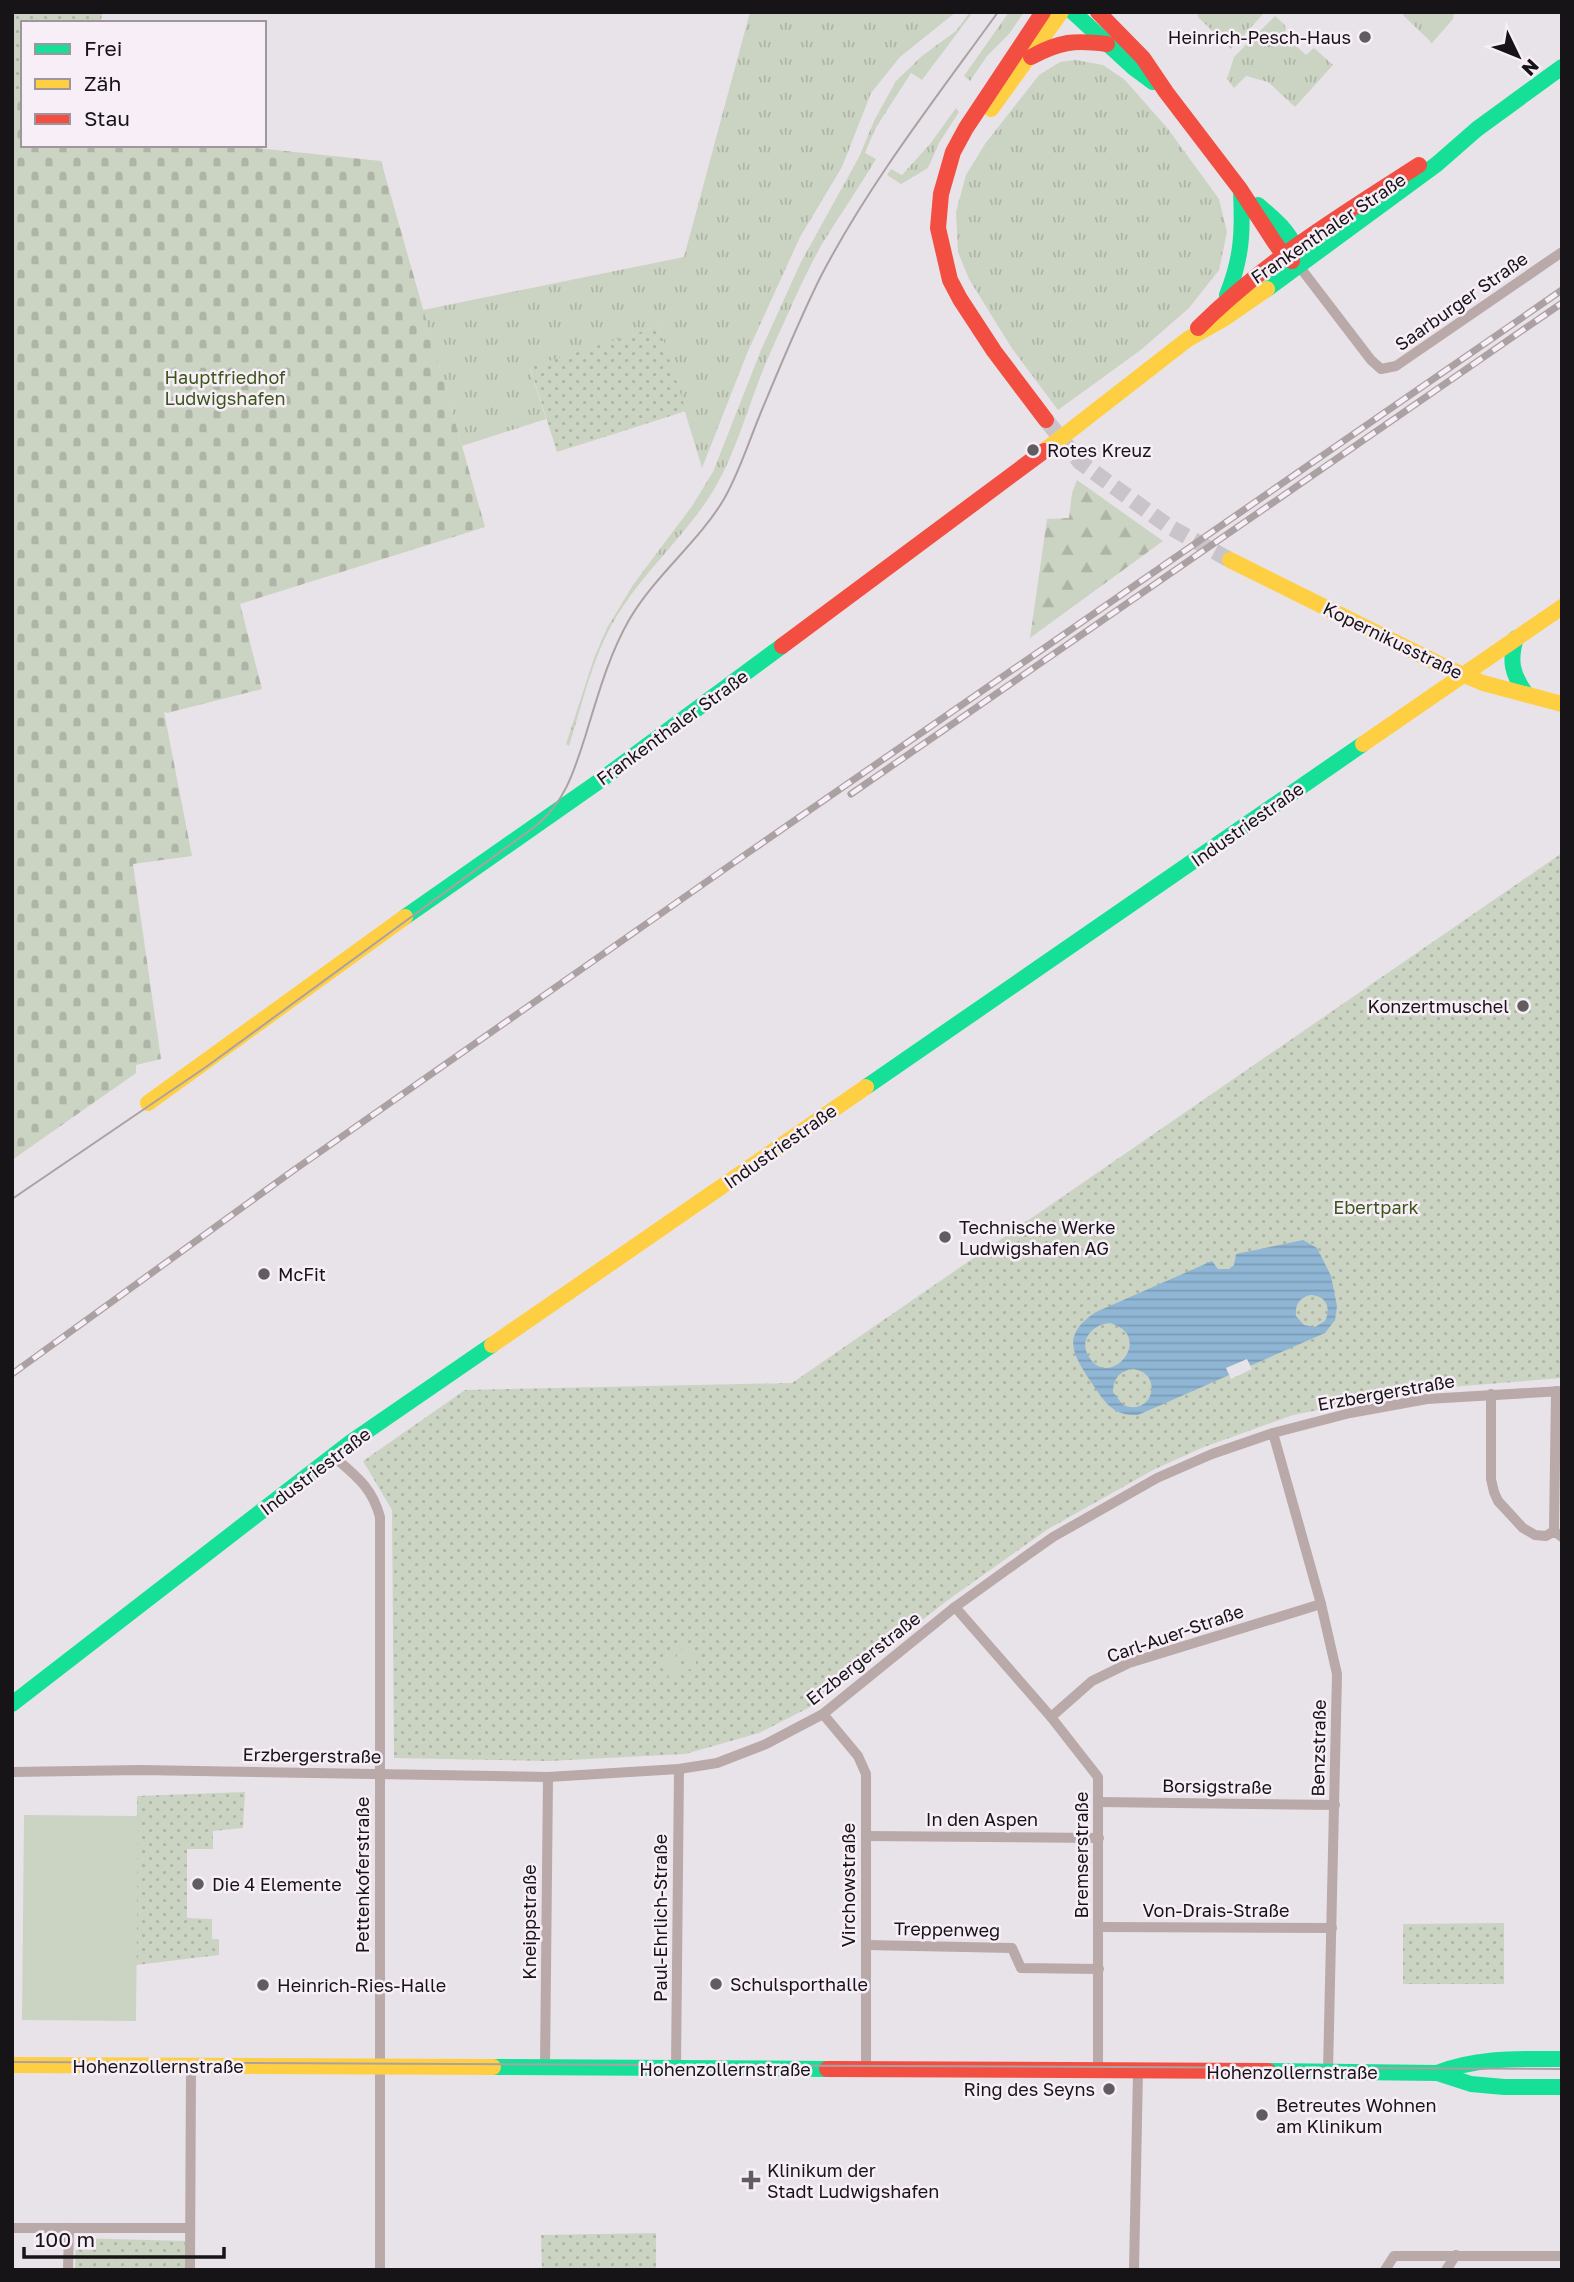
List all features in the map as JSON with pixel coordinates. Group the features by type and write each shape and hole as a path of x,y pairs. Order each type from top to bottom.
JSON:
{"street":[{"path":"1043,12 965,128 953,152 941,194 938,228 950,280 994,351 1046,420"},
{"path":"947,171 1061,12"},
{"path":"1073,12 1166,92"},
{"path":"1098,12 1143,58 1240,189 1291,251 1299,266"},
{"path":"1026,60 1054,44 1071,39 1107,44"},
{"name":"Frankenthaler Straße","path":"1188,339 1226,298 1291,251 1477,129 1562,67"},
{"name":"Frankenthaler Straße","path":"148,1103 608,774 1062,438 1188,339 1225,318 1299,266 1437,164 1477,129"},
{"path":"1226,298 1242,256 1244,236 1240,189"},
{"name":"Saarburger Straße","path":"1299,266 1371,360 1381,369 1396,366 1562,252"},
{"name":"Kopernikusstraße","path":"1230,560 1463,675 1562,704"},
{"name":"Industriestraße","path":"12,1704 333,1456 1562,607"},
{"path":"1516,639 1511,670 1526,694"},
{"path":"1491,1394 1491,1479 1498,1501 1523,1528 1535,1535 1546,1536 1558,1534 1559,1391"},
{"name":"Erzbergerstraße","path":"12,1772 140,1770 548,1777 679,1769 717,1763 766,1744 824,1714 955,1607 1053,1537 1157,1478 1212,1454 1273,1433 1350,1413 1427,1399 1559,1391"},
{"name":"Benzstraße","path":"1273,1433 1321,1604 1337,1675 1328,2071"},
{"name":"Pettenkoferstraße","path":"333,1456 366,1486 375,1499 380,1517 380,2270"},
{"name":"Carl-Auer-Straße","path":"1051,1717 1092,1681 1129,1662 1321,1604"},
{"name":"Bremserstraße","path":"955,1607 1051,1717 1098,1777 1098,2071"},
{"name":"Virchowstraße","path":"824,1714 858,1756 866,1773 866,2070"},
{"name":"Paul-Ehrlich-Straße","path":"676,2068 679,1769"},
{"name":"Kneippstraße","path":"545,2067 548,1777"},
{"name":"Borsigstraße","path":"1099,1802 1335,1805"},
{"name":"In den Aspen","path":"866,1836 1099,1838"},
{"name":"Von-Drais-Straße","path":"1099,1927 1332,1928"},
{"name":"Treppenweg","path":"866,1945 1012,1948 1021,1968 1099,1969"},
{"name":"Hohenzollernstraße","path":"1437,2073 1479,2059 1562,2059"},
{"name":"Hohenzollernstraße","path":"12,2065 1328,2071 1437,2073 1471,2084 1562,2087"},
{"path":"190,2270 191,2066"},
{"path":"1134,2270 1138,2071"},
{"path":"12,2228 190,2228"},
{"path":"68,2270 69,2228"},
{"path":"1446,2270 1456,2255"},
{"path":"1385,2270 1394,2256 1562,2256"}],"green space":[{"path":"12,12 103,12 101,21 21,21 21,101 12,89"},
{"path":"750,12 956,12 900,57 871,93 842,167 800,237 748,351 702,468 659,326 530,368 546,419 462,446 423,310 684,257"},
{"path":"970,12 973,12 922,80 911,73 875,129 865,153 876,159 808,270 765,366 724,470 706,502 633,592 612,624 591,675 569,746 566,744 594,658 607,628 633,585 692,506 713,472 761,350 801,262 859,157 875,119 896,81 922,56 956,31"},
{"path":"1009,12 1024,12 970,81 964,76"},
{"path":"1196,12 1265,12 1231,49"},
{"path":"1405,12 1454,12 1453,19 1432,43 1403,15"},
{"path":"1275,16 1285,25 1286,37 1306,55 1314,48 1333,65 1295,107 1268,82 1246,76 1234,88 1227,79 1234,57"},
{"path":"1076,60 1103,65 1125,80 1168,129 1219,199 1227,232 1219,270 1189,308 1142,349 1058,410 1011,347 969,279 958,252 956,212 966,175 985,144 1039,75 1060,62"},
{"name":"Hauptfriedhof Ludwigshafen","path":"12,89 21,101 21,147 248,147 381,161 485,527 240,604 262,689 164,712 192,856 133,864 161,1059 136,1065 136,1073 12,1160"},
{"path":"956,108 959,112 939,143 928,168 901,184 887,175 891,169 902,175 930,144"},
{"path":"659,326 686,411 557,452 530,367"},
{"path":"1077,480 1163,541 1030,638 1047,519 1069,518 1072,493"},
{"name":"Ebertpark","path":"1562,853 1562,1378 1425,1389 1293,1415 1204,1447 1155,1469 1048,1529 948,1600 812,1706 759,1733 685,1754 549,1761 394,1758 392,1510 363,1461 465,1390 792,1383"},
{"path":"692,1645 697,1668 686,1670 681,1647"},
{"path":"675,1652 680,1675 669,1678 664,1654"},
{"path":"245,1792 243,1828 213,1831 213,1849 187,1849 187,1918 212,1919 212,1939 219,1939 219,1955 136,1965 137,1796"},
{"path":"24,1815 138,1816 136,2021 22,2020"},
{"path":"1504,1923 1504,1984 1403,1984 1403,1924"},
{"path":"656,2233 656,2270 542,2270 541,2235"},
{"path":"76,2238 187,2241 186,2270 75,2270"}],"water":[{"path":"1303,1240 1317,1248 1331,1276 1337,1306 1335,1320 1325,1333 1138,1415 1122,1413 1110,1406 1091,1382 1075,1353 1074,1337 1085,1320 1096,1312 1212,1261 1218,1269 1229,1269 1234,1265 1236,1254","holes":["1310,1295 1320,1297 1326,1303 1328,1311 1325,1321 1315,1327 1304,1325 1296,1316 1298,1302","1110,1323 1123,1330 1129,1339 1125,1358 1108,1368 1098,1366 1089,1357 1085,1345 1089,1334","1126,1371 1141,1371 1148,1376 1151,1392 1142,1405 1123,1405 1113,1392 1117,1378"]}],"pier":[{"path":"1247,1359 1252,1369 1231,1379 1226,1368"}],"tunnel":[{"path":"1046,420 1080,462 1168,526 1230,560"}],"tram line":[{"path":"12,1199 206,1067 547,816 562,795 573,771 604,676 622,633 651,588 702,530 724,499 804,311 840,241 905,141 998,12"},
{"path":"1562,1488 1562,1500"},
{"path":"12,2062 1562,2069"}],"railway":[{"path":"12,1374 294,1170 1562,290"},
{"path":"851,794 1562,303"}],"traffic: fast":[{"path":"1073,12 1153,82"},
{"path":"1267,289 1437,164 1477,129 1562,67"},
{"path":"1227,295 1236,269 1240,244 1241,191"},
{"path":"1258,205 1288,234 1298,257"},
{"path":"1516,638 1513,667 1526,694"},
{"path":"405,917 598,782 782,646"},
{"path":"866,1087 1363,744"},
{"path":"12,1704 351,1442 492,1345"},
{"path":"1437,2073 1483,2062 1562,2059"},
{"path":"493,2067 827,2069"},
{"path":"1268,2071 1437,2073 1471,2084 1562,2087"}],"traffic: slow":[{"path":"991,109 1061,12"},
{"path":"1044,451 1188,339 1267,289"},
{"path":"1230,560 1445,667 1483,683 1562,704"},
{"path":"1363,744 1562,607"},
{"path":"148,1103 405,917"},
{"path":"492,1345 866,1087"},
{"path":"12,2065 493,2067"}],"traffic: jam":[{"path":"1043,12 953,152 941,194 938,228 950,280 960,299 994,351 1046,420"},
{"path":"1098,12 1143,58 1240,189 1275,243 1292,261"},
{"path":"1031,57 1068,43 1107,44"},
{"path":"1198,328 1276,261 1419,165"},
{"path":"782,646 1044,451"},
{"path":"827,2069 1268,2071"}],"place":[{"name":"Heinrich-Pesch-Haus","path":"1365,37"},
{"name":"Rotes Kreuz","path":"1033,450"},
{"name":"Konzertmuschel","path":"1523,1006"},
{"name":"Technische Werke Ludwigshafen AG","path":"945,1237"},
{"name":"McFit","path":"264,1274"},
{"name":"Die 4 Elemente","path":"198,1884"},
{"name":"Schulsporthalle","path":"716,1984"},
{"name":"Heinrich-Ries-Halle","path":"263,1985"},
{"name":"Ring des Seyns","path":"1109,2089"},
{"name":"Betreutes Wohnen am Klinikum","path":"1262,2115"},
{"name":"Klinikum der Stadt Ludwigshafen","path":"751,2180"}]}
